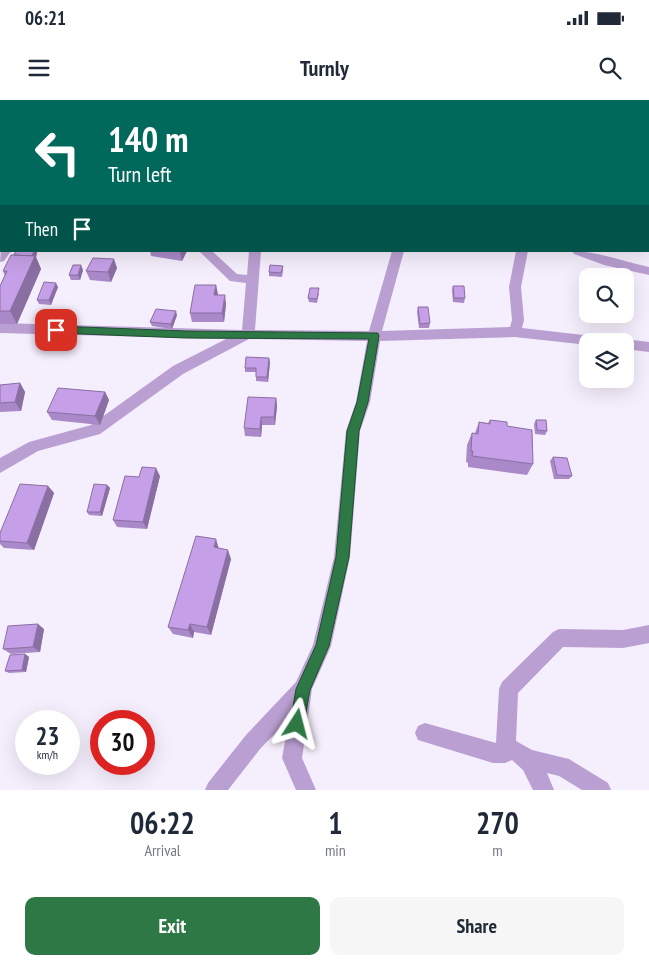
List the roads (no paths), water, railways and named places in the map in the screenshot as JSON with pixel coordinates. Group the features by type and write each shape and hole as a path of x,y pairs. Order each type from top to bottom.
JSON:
{"street":[{"path":"206,252 234,278 254,280"},
{"path":"248,334 255,252"},
{"path":"306,790 292,758 303,689 322,646 342,557 353,431 362,402 374,336 398,252"},
{"path":"515,332 518,320 515,287 522,252"},
{"path":"581,252 608,262 649,271"},
{"path":"0,328 186,334 374,336 515,332 579,339"},
{"path":"0,466 34,446 95,430 178,370 248,334"},
{"path":"634,345 649,346"},
{"path":"425,733 493,753 505,752 508,689 559,638 623,640 649,634"},
{"path":"215,790 253,742 303,689"},
{"path":"506,747 521,752 530,760 544,790"},
{"path":"530,760 562,766 601,790"}]}
